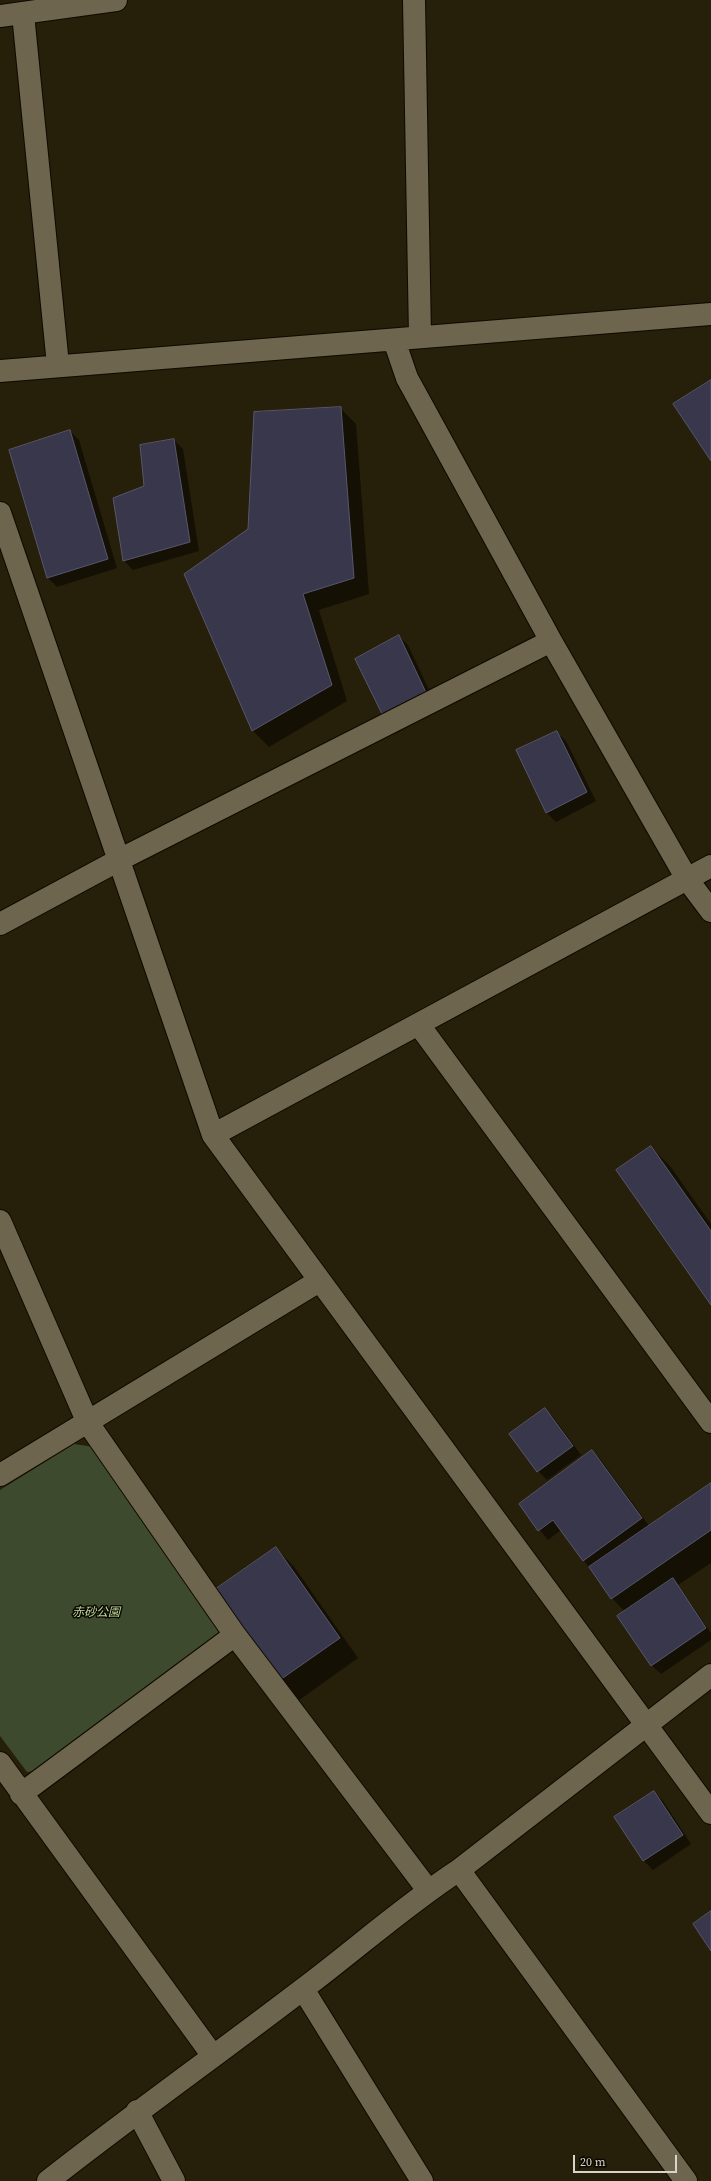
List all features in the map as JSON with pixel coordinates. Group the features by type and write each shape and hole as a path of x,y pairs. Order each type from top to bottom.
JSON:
{"street":[{"path":"0,16 116,0"},
{"path":"414,0 420,337"},
{"path":"23,14 58,366"},
{"path":"0,371 711,314"},
{"path":"394,340 407,378 551,641 687,879 711,911"},
{"path":"0,513 213,1135 711,1814"},
{"path":"0,924 119,860 551,641"},
{"path":"213,1135 711,866"},
{"path":"419,1025 711,1422"},
{"path":"0,1221 88,1423 235,1635 428,1890"},
{"path":"0,1475 88,1423 319,1281"},
{"path":"22,1794 235,1635"},
{"path":"48,2181 138,2111 303,1990 428,1890 459,1870 711,1675"},
{"path":"0,1763 213,2056"},
{"path":"459,1870 686,2181"},
{"path":"303,1990 422,2181"},
{"path":"138,2111 174,2181"}],"green space":[{"name":"赤砂公園","path":"74,1444 94,1447 226,1629 38,1771 27,1772 0,1736 0,1490"}],"building":[{"path":"711,380 711,461 673,404"},
{"path":"341,407 354,578 303,594 332,685 252,731 184,574 248,529 254,412"},
{"path":"70,430 108,559 47,578 9,450"},
{"path":"174,439 190,542 123,561 113,498 144,486 140,445"},
{"path":"399,635 429,699 387,724 355,659"},
{"path":"557,731 587,792 546,813 516,750"},
{"path":"651,1146 711,1231 711,1305 616,1170"},
{"path":"545,1408 573,1446 537,1472 509,1434"},
{"path":"592,1450 642,1518 583,1561 553,1520 538,1531 519,1504"},
{"path":"711,1483 711,1530 611,1599 589,1567"},
{"path":"276,1547 340,1638 277,1682 213,1591"},
{"path":"673,1578 706,1628 651,1666 617,1616"},
{"path":"654,1791 683,1835 643,1861 614,1817"},
{"path":"711,1911 711,1951 693,1924"}]}
